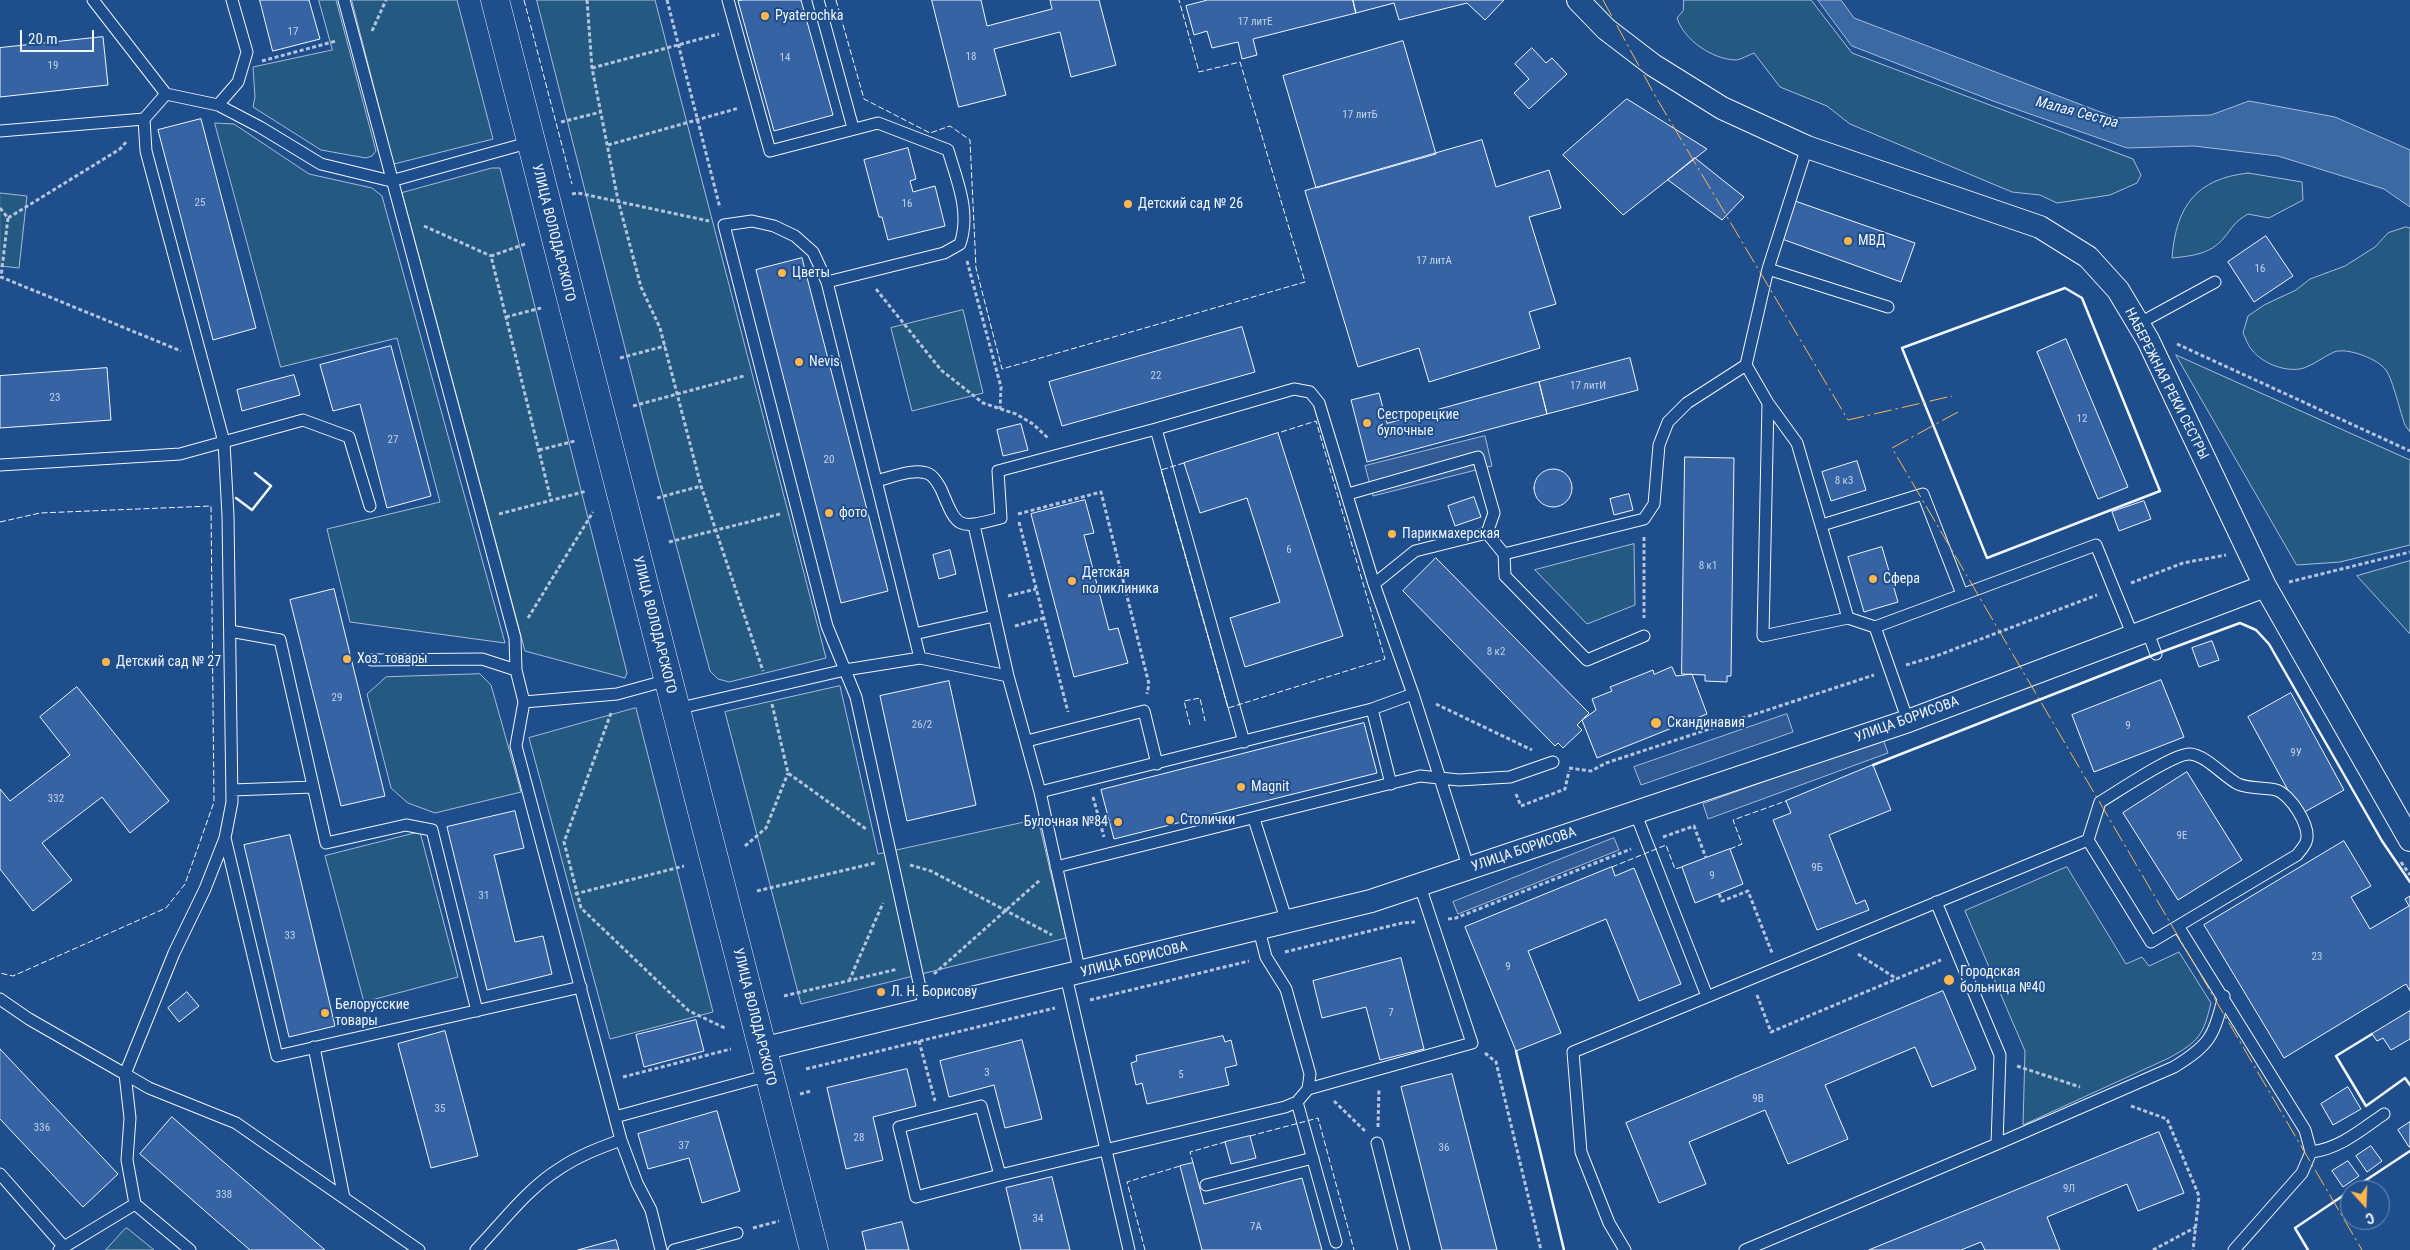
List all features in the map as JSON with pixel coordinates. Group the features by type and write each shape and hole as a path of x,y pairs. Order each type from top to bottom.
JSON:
{"main road":[{"name":"УЛИЦА ВОЛОДАРСКОГО","path":"495,0 814,1250"}],"street":[{"name":"НАБЕРЕЖНАЯ РЕКИ СЕСТРЫ","path":"1578,0 1606,28 1653,65 1722,108 1807,147 2040,227 2088,257 2118,290 2138,324 2265,586 2410,840"},
{"name":"УЛИЦА БОРИСОВА","path":"762,1049 1259,930 1371,901 1420,886 1634,812 1908,721 2265,586"}],"lane":[{"path":"93,0 166,94 218,105 260,127 321,164 391,181 531,142"},
{"path":"218,105 238,82 247,52 232,0"},
{"path":"344,0 391,181 516,638 516,670 524,702 516,746 621,1140 637,1183 652,1210 661,1250"},
{"path":"728,0 770,151 878,123 948,150 965,208 966,229 960,244 944,252 827,282"},
{"path":"818,0 854,128"},
{"path":"0,131 144,119 166,94"},
{"path":"144,119 146,151 224,442 228,516 232,802 225,838 205,888 174,953 125,1074 130,1118 127,1160 135,1204 190,1250"},
{"path":"1807,147 1768,269 1746,365 1768,403 1797,443 1848,618"},
{"path":"920,658 827,282 812,252 795,236 774,226 752,221 724,225 827,626 856,697 925,1010"},
{"path":"1768,269 1888,307"},
{"path":"2138,324 2215,282"},
{"path":"1504,554 1644,519 1654,504 1659,445 1668,422 1687,403 1746,365"},
{"path":"876,482 914,472 929,474 938,482 948,510 954,518 963,524 974,525 1001,518 998,471 1066,454 1294,389 1310,392 1319,403 1374,584 1413,694 1469,869"},
{"path":"1768,403 1763,636 1848,618 1875,627 2096,545 2114,589 2140,633 2156,654"},
{"path":"0,465 180,454 303,420 349,437 370,506"},
{"path":"1156,429 1244,742"},
{"path":"1348,494 1478,457 1494,513 1486,533"},
{"path":"1822,525 1923,494 1962,594"},
{"path":"974,525 1008,676 1040,792 1074,946 1073,974 1106,1150 1129,1250"},
{"path":"1486,533 1504,554 1505,576 1587,660 1644,636"},
{"path":"1374,584 1415,551 1486,533"},
{"path":"914,634 994,616"},
{"path":"1875,627 1908,721"},
{"path":"230,632 280,640 326,843 406,825 432,830 477,1011"},
{"path":"676,709 845,670 920,658 1008,676"},
{"path":"372,660 482,659 516,670"},
{"path":"524,702 618,694 668,680"},
{"path":"1040,792 1372,709 1413,694"},
{"path":"1372,709 1391,784"},
{"path":"1027,741 1144,712 1157,764"},
{"path":"2190,754 2207,761 2223,776 2241,785 2278,791 2292,803 2306,827 2306,842 2297,855 2151,942 2088,840 2100,802 2173,759 2190,754"},
{"path":"1056,867 1420,776 1459,780 1510,777 1554,762"},
{"path":"232,790 313,787"},
{"path":"1634,812 1707,996"},
{"path":"1254,819 1287,922"},
{"path":"225,838 276,1056 581,988"},
{"path":"1625,1250 1609,1223 1581,1152 1573,1052 2088,840"},
{"path":"1000,1175 981,1106 899,1127 916,1197 1285,1107 1297,1102 1314,1088 1472,1042 1420,886"},
{"path":"1936,902 2000,1055 1997,1144"},
{"path":"2178,926 2224,996 2305,1130 2310,1152 2302,1173 2234,1250"},
{"path":"1259,930 1266,957 1286,989 1314,1088"},
{"path":"1745,1250 2174,1067 2199,1051 2214,1032 2224,996"},
{"path":"0,999 29,1019 149,1088 236,1123 419,1250"},
{"path":"314,1048 344,1198"},
{"path":"615,1117 769,1075"},
{"path":"1297,1102 1336,1242"},
{"path":"2310,1152 2327,1150 2343,1142 2384,1114"},
{"path":"476,1250 530,1194 557,1170 590,1151 621,1140"},
{"path":"1377,1143 1404,1250"},
{"path":"1206,1185 1312,1158"},
{"path":"0,1174 62,1249 135,1204"},
{"path":"674,1250 737,1233"}],"path":[{"path":"587,0 592,68 618,200 641,287 660,328 701,486 768,688 788,772 766,828 745,846"},
{"path":"572,194 578,193 618,200 724,225 666,0"},
{"path":"592,68 721,33"},
{"path":"243,66 353,37"},
{"path":"608,145 741,107"},
{"path":"561,122 601,112"},
{"path":"8,218 120,149 144,119"},
{"path":"0,208 8,218 1,277 202,360"},
{"path":"401,216 491,256 525,244"},
{"path":"960,244 970,268 1001,387 1000,409"},
{"path":"491,256 551,500"},
{"path":"863,273 941,370 983,403 1016,414 1033,424 1066,454"},
{"path":"506,317 541,308"},
{"path":"2175,343 2410,451"},
{"path":"620,358 665,346"},
{"path":"633,406 762,372"},
{"path":"539,450 575,441"},
{"path":"657,498 701,486"},
{"path":"483,518 588,491"},
{"path":"1001,518 1101,492 1149,684 1144,712"},
{"path":"669,542 797,510"},
{"path":"516,638 593,512"},
{"path":"1017,514 1073,730"},
{"path":"1644,519 1644,636"},
{"path":"2287,582 2410,552"},
{"path":"1413,694 1466,717 1554,762 1569,768 1591,771 1606,763 1832,687 1936,656 2183,563 2218,558 2229,554"},
{"path":"990,600 1036,589"},
{"path":"997,631 1044,618"},
{"path":"618,694 564,842 581,908 689,1012 725,1028"},
{"path":"1510,777 1521,806 1565,789 1569,768"},
{"path":"788,772 888,845"},
{"path":"1089,781 1108,854"},
{"path":"757,891 892,859 931,871 1074,946"},
{"path":"557,898 684,866"},
{"path":"918,980 931,977 1056,867"},
{"path":"848,981 895,875"},
{"path":"1719,894 1722,901 1748,891 1777,967"},
{"path":"1838,942 1897,978"},
{"path":"1750,978 1771,1032 1957,953"},
{"path":"784,996 915,965"},
{"path":"919,1041 939,1117"},
{"path":"1472,1042 1496,1062 1541,1250"},
{"path":"606,1082 731,1049"},
{"path":"2012,1064 2107,1096 2167,1120 2199,1196 2193,1250"},
{"path":"1377,1143 1380,1069"},
{"path":"1314,1088 1377,1143"},
{"path":"737,1233 779,1221"},
{"path":"2153,1250 2197,1227"}],"shaded area":[{"path":"319,0 336,0 376,151 372,156 366,158 321,150 253,107 255,97 253,67 332,50"},
{"path":"352,0 457,0 493,139 394,164"},
{"path":"537,0 655,0 826,658 729,682 718,679 710,671 656,470"},
{"path":"1684,0 1811,0 1852,53 2133,159 2141,175 2137,183 2110,195 2057,203 2040,195 2012,192 1850,124 1827,106 1780,87 1754,53 1735,60 1726,59 1708,52 1692,41 1677,18 1683,11"},
{"path":"215,123 234,124 309,174 372,188 382,196 505,643 350,622 327,529 440,502 397,338 281,367"},
{"path":"492,168 500,168 627,673 625,678 525,651 402,193"},
{"path":"2248,173 2302,182 2303,200 2269,218 2248,214 2236,222 2223,239 2212,248 2193,255 2172,258 2178,224 2192,198 2202,189 2215,182 2230,176"},
{"path":"0,193 27,196 19,268 0,266"},
{"path":"2406,227 2410,228 2410,432 2405,425 2389,375 2376,362 2362,355 2340,351 2334,352 2304,368 2283,368 2269,363 2257,355 2249,347 2243,333 2248,316 2264,305 2296,290 2310,279 2345,266 2375,247 2388,233"},
{"path":"963,310 983,393 912,411 891,328"},
{"path":"2176,355 2410,460 2410,545 2340,562 2297,565"},
{"path":"1485,436 1492,466 1373,496 1365,466"},
{"path":"1634,544 1635,605 1587,624 1535,570"},
{"path":"2410,561 2410,634 2357,576"},
{"path":"480,674 491,685 521,792 435,813 408,803 391,788 367,694 386,677"},
{"path":"840,686 878,854 1038,819 1066,938 801,1004 725,712"},
{"path":"636,708 713,1012 610,1039 529,738"},
{"path":"1787,714 1793,732 1641,785 1634,767"},
{"path":"1883,739 1888,753 1708,819 1703,804"},
{"path":"420,832 458,977 364,1002 325,856"},
{"path":"1614,838 1619,850 1458,914 1453,902"},
{"path":"2067,867 2126,964 2142,957 2149,966 2179,952 2211,1003 2202,1030 2187,1047 2169,1058 2023,1125 2025,1051 1965,911"},
{"path":"127,1228 154,1250 106,1250"}],"water":[{"name":"Малая Сестра","path":"1818,0 1841,0 1854,18 2116,118 2211,115 2249,101 2335,117 2410,150 2410,207 2384,189 2278,156 2194,146 2127,148 1993,101 1852,46"}],"building":[{"path":"260,0 309,0 320,39 273,51"},
{"path":"801,0 833,115 774,131 738,1"},
{"path":"932,0 981,0 987,26 1052,9 1050,0 1099,0 1116,65 1071,77 1060,32 994,49 1006,95 959,107"},
{"path":"1208,0 1353,0 1356,13 1253,39 1257,55 1242,59 1238,42 1212,48 1207,31 1194,35 1186,6"},
{"path":"1353,0 1504,0 1485,20 1467,3 1399,20 1394,3 1356,13"},
{"path":"103,37 108,85 0,97 0,48"},
{"path":"1403,41 1436,154 1316,188 1283,76"},
{"path":"1532,48 1546,63 1552,58 1567,74 1529,109 1514,93 1529,79 1515,64"},
{"path":"1627,99 1707,149 1623,215 1563,155"},
{"path":"201,119 256,328 213,340 158,130"},
{"path":"1482,140 1496,187 1549,170 1561,208 1529,217 1556,304 1529,312 1540,348 1429,382 1419,348 1358,367 1305,191"},
{"path":"908,148 916,179 910,181 913,192 935,186 945,226 888,240 882,217 879,217 864,160"},
{"path":"1695,158 1744,197 1722,220 1668,180"},
{"name":"МВД","path":"1795,201 1915,243 1901,282 1782,239"},
{"path":"2266,236 2293,276 2254,302 2228,262"},
{"path":"802,258 888,591 841,603 756,270"},
{"path":"1242,327 1255,372 1062,426 1049,382"},
{"path":"2066,339 2128,487 2098,499 2037,352"},
{"path":"391,346 431,496 387,508 360,404 333,411 320,365"},
{"path":"1630,358 1638,390 1547,414 1539,382"},
{"path":"107,368 111,420 0,428 0,376"},
{"path":"294,375 300,395 242,411 237,390"},
{"path":"1539,382 1547,414 1367,462 1351,400 1379,393 1387,423"},
{"path":"1021,424 1028,450 1003,456 997,430"},
{"path":"1278,433 1343,636 1245,667 1230,618 1280,602 1247,498 1200,513 1184,463"},
{"path":"1685,457 1734,458 1731,676 1727,676 1727,682 1705,681 1705,675 1682,674"},
{"path":"1857,461 1866,490 1831,501 1822,472"},
{"path":"1553,469 1567,474 1572,488 1567,502 1553,507 1539,502 1534,488 1539,474"},
{"path":"1629,494 1633,510 1614,515 1610,499"},
{"path":"1474,497 1481,517 1455,526 1448,506"},
{"name":"Детская поликлиника","path":"1085,500 1094,533 1084,535 1109,630 1118,628 1128,663 1074,677 1031,514"},
{"path":"2144,501 2151,519 2119,531 2112,512"},
{"name":"Сфера","path":"1882,547 1898,602 1864,612 1848,557"},
{"path":"950,550 956,574 939,579 933,555"},
{"path":"1436,558 1589,713 1577,725 1582,730 1563,748 1558,743 1555,746 1403,591"},
{"path":"334,589 385,796 341,806 290,600"},
{"path":"2212,641 2219,660 2199,667 2192,648"},
{"path":"1672,667 1676,676 1692,674 1707,714 1597,758 1582,720 1596,710 1592,699 1612,691 1610,687 1653,670 1654,674"},
{"path":"2161,680 2184,737 2094,772 2072,715"},
{"path":"949,681 976,805 907,821 880,696"},
{"path":"77,687 169,801 130,833 102,797 42,843 72,880 33,911 0,869 0,789 10,801 70,755 40,717"},
{"path":"2291,693 2344,790 2301,814 2248,717"},
{"path":"1364,723 1377,773 1114,839 1101,790"},
{"path":"1873,765 1891,810 1829,835 1856,904 1865,900 1869,910 1817,930 1773,820 1791,813 1786,801"},
{"path":"2187,772 2242,860 2178,900 2123,813"},
{"path":"515,811 524,848 494,855 515,942 543,936 552,974 487,990 447,827"},
{"path":"290,835 335,1026 289,1037 244,845"},
{"path":"2344,841 2371,886 2351,897 2370,929 2409,906 2405,899 2410,896 2410,991 2406,984 2284,1058 2204,925"},
{"path":"1730,849 1743,884 1695,903 1682,867"},
{"path":"1612,867 1615,876 1634,868 1681,984 1639,1001 1606,919 1528,951 1561,1033 1516,1051 1465,927"},
{"path":"1401,958 1424,1049 1380,1060 1366,1007 1322,1018 1313,981"},
{"path":"1943,991 1976,1069 1932,1087 1915,1047 1825,1085 1848,1139 1788,1164 1765,1110 1689,1142 1706,1184 1659,1203 1626,1123"},
{"path":"187,992 199,1006 179,1022 168,1008"},
{"path":"2410,1011 2410,1039 2391,1050 2383,1038 2377,1041 2372,1034"},
{"path":"696,1020 704,1051 644,1067 636,1035"},
{"path":"445,1031 478,1156 431,1168 398,1044"},
{"path":"1223,1036 1225,1042 1231,1040 1237,1065 1225,1068 1229,1085 1147,1104 1142,1083 1136,1085 1131,1063 1137,1061 1136,1056"},
{"path":"1022,1040 1042,1119 1005,1128 994,1085 949,1097 940,1061"},
{"path":"0,1049 118,1174 83,1207 0,1119"},
{"path":"907,1069 916,1106 873,1117 883,1160 846,1169 827,1088"},
{"path":"1452,1074 1497,1250 1442,1250 1401,1087"},
{"path":"2348,1087 2361,1109 2333,1125 2321,1104"},
{"path":"717,1111 740,1191 702,1203 689,1158 648,1169 638,1134"},
{"path":"172,1117 325,1250 250,1250 213,1218 140,1154"},
{"path":"2410,1122 2410,1147 2409,1147 2398,1130"},
{"path":"2159,1132 2184,1193 2138,1211 2127,1184 2047,1217 2060,1250 1985,1250 1981,1242 1961,1250 1869,1250"},
{"path":"1250,1136 1256,1158 1231,1164 1225,1142"},
{"path":"2371,1146 2382,1161 2367,1172 2356,1156"},
{"path":"2348,1161 2359,1176 2353,1180 2340,1180 2340,1183 2332,1171"},
{"path":"1193,1163 1204,1204 1302,1178 1322,1250 1202,1250 1180,1166"},
{"path":"1052,1177 1070,1250 1021,1250 1006,1188"},
{"path":"902,1222 909,1250 866,1250 862,1232"},
{"path":"616,1240 619,1250 578,1250"}],"fence":[{"path":"524,0 572,184"},
{"path":"836,0 864,99 930,133 950,126 970,140 976,268 1002,369 1305,282 1240,62 1199,72 1179,0"},
{"path":"1184,463 1161,470 1228,708 1385,659 1316,421 1278,433"},
{"path":"0,522 40,513 211,506 214,802 185,884 166,908 13,976 0,973"},
{"path":"1190,725 1184,701 1200,698 1205,721"},
{"path":"1730,849 1742,844 1733,820 1786,801"},
{"path":"1612,867 1666,845 1675,869 1682,867"},
{"path":"1250,1136 1318,1118 1354,1250"},
{"path":"1193,1163 1190,1152 1225,1142"},
{"path":"1145,1250 1127,1182 1180,1166"}],"wall":[{"path":"2065,288 2082,298 2160,491 1987,558 1902,348 2065,288"},
{"path":"236,498 252,510 271,486 255,473"},
{"path":"1873,765 2240,623 2256,630 2269,644 2382,841 2410,882"},
{"path":"2372,1034 2336,1056 2366,1106 2405,1078 2410,1085"},
{"path":"1516,1051 1564,1250"},
{"path":"2366,1180 2410,1151"},
{"path":"2308,1250 2295,1228 2340,1198"}],"power":[{"path":"1603,0 1657,99 1848,420 1952,396"},
{"path":"1958,412 1892,448 2362,1250"}],"place":[{"name":"Pyaterochka","path":"765,16"},
{"name":"Детский сад № 26","path":"1128,204"},
{"name":"МВД","path":"1848,241"},
{"name":"Цветы","path":"782,273"},
{"name":"Nevis","path":"799,362"},
{"name":"Сестрорецкие булочные","path":"1367,423"},
{"name":"фото","path":"829,513"},
{"name":"Парикмахерская","path":"1392,534"},
{"name":"Сфера","path":"1873,579"},
{"name":"Детская поликлиника","path":"1072,581"},
{"name":"Хоз. товары","path":"347,659"},
{"name":"Детский сад № 27","path":"106,662"},
{"name":"Скандинавия","path":"1656,723"},
{"name":"Magnit","path":"1241,787"},
{"name":"Столички","path":"1170,820"},
{"name":"Булочная №84","path":"1118,822"},
{"name":"Городская больница №40","path":"1949,980"},
{"name":"Л. Н. Борисову","path":"881,992"},
{"name":"Белорусские товары","path":"325,1013"}]}
